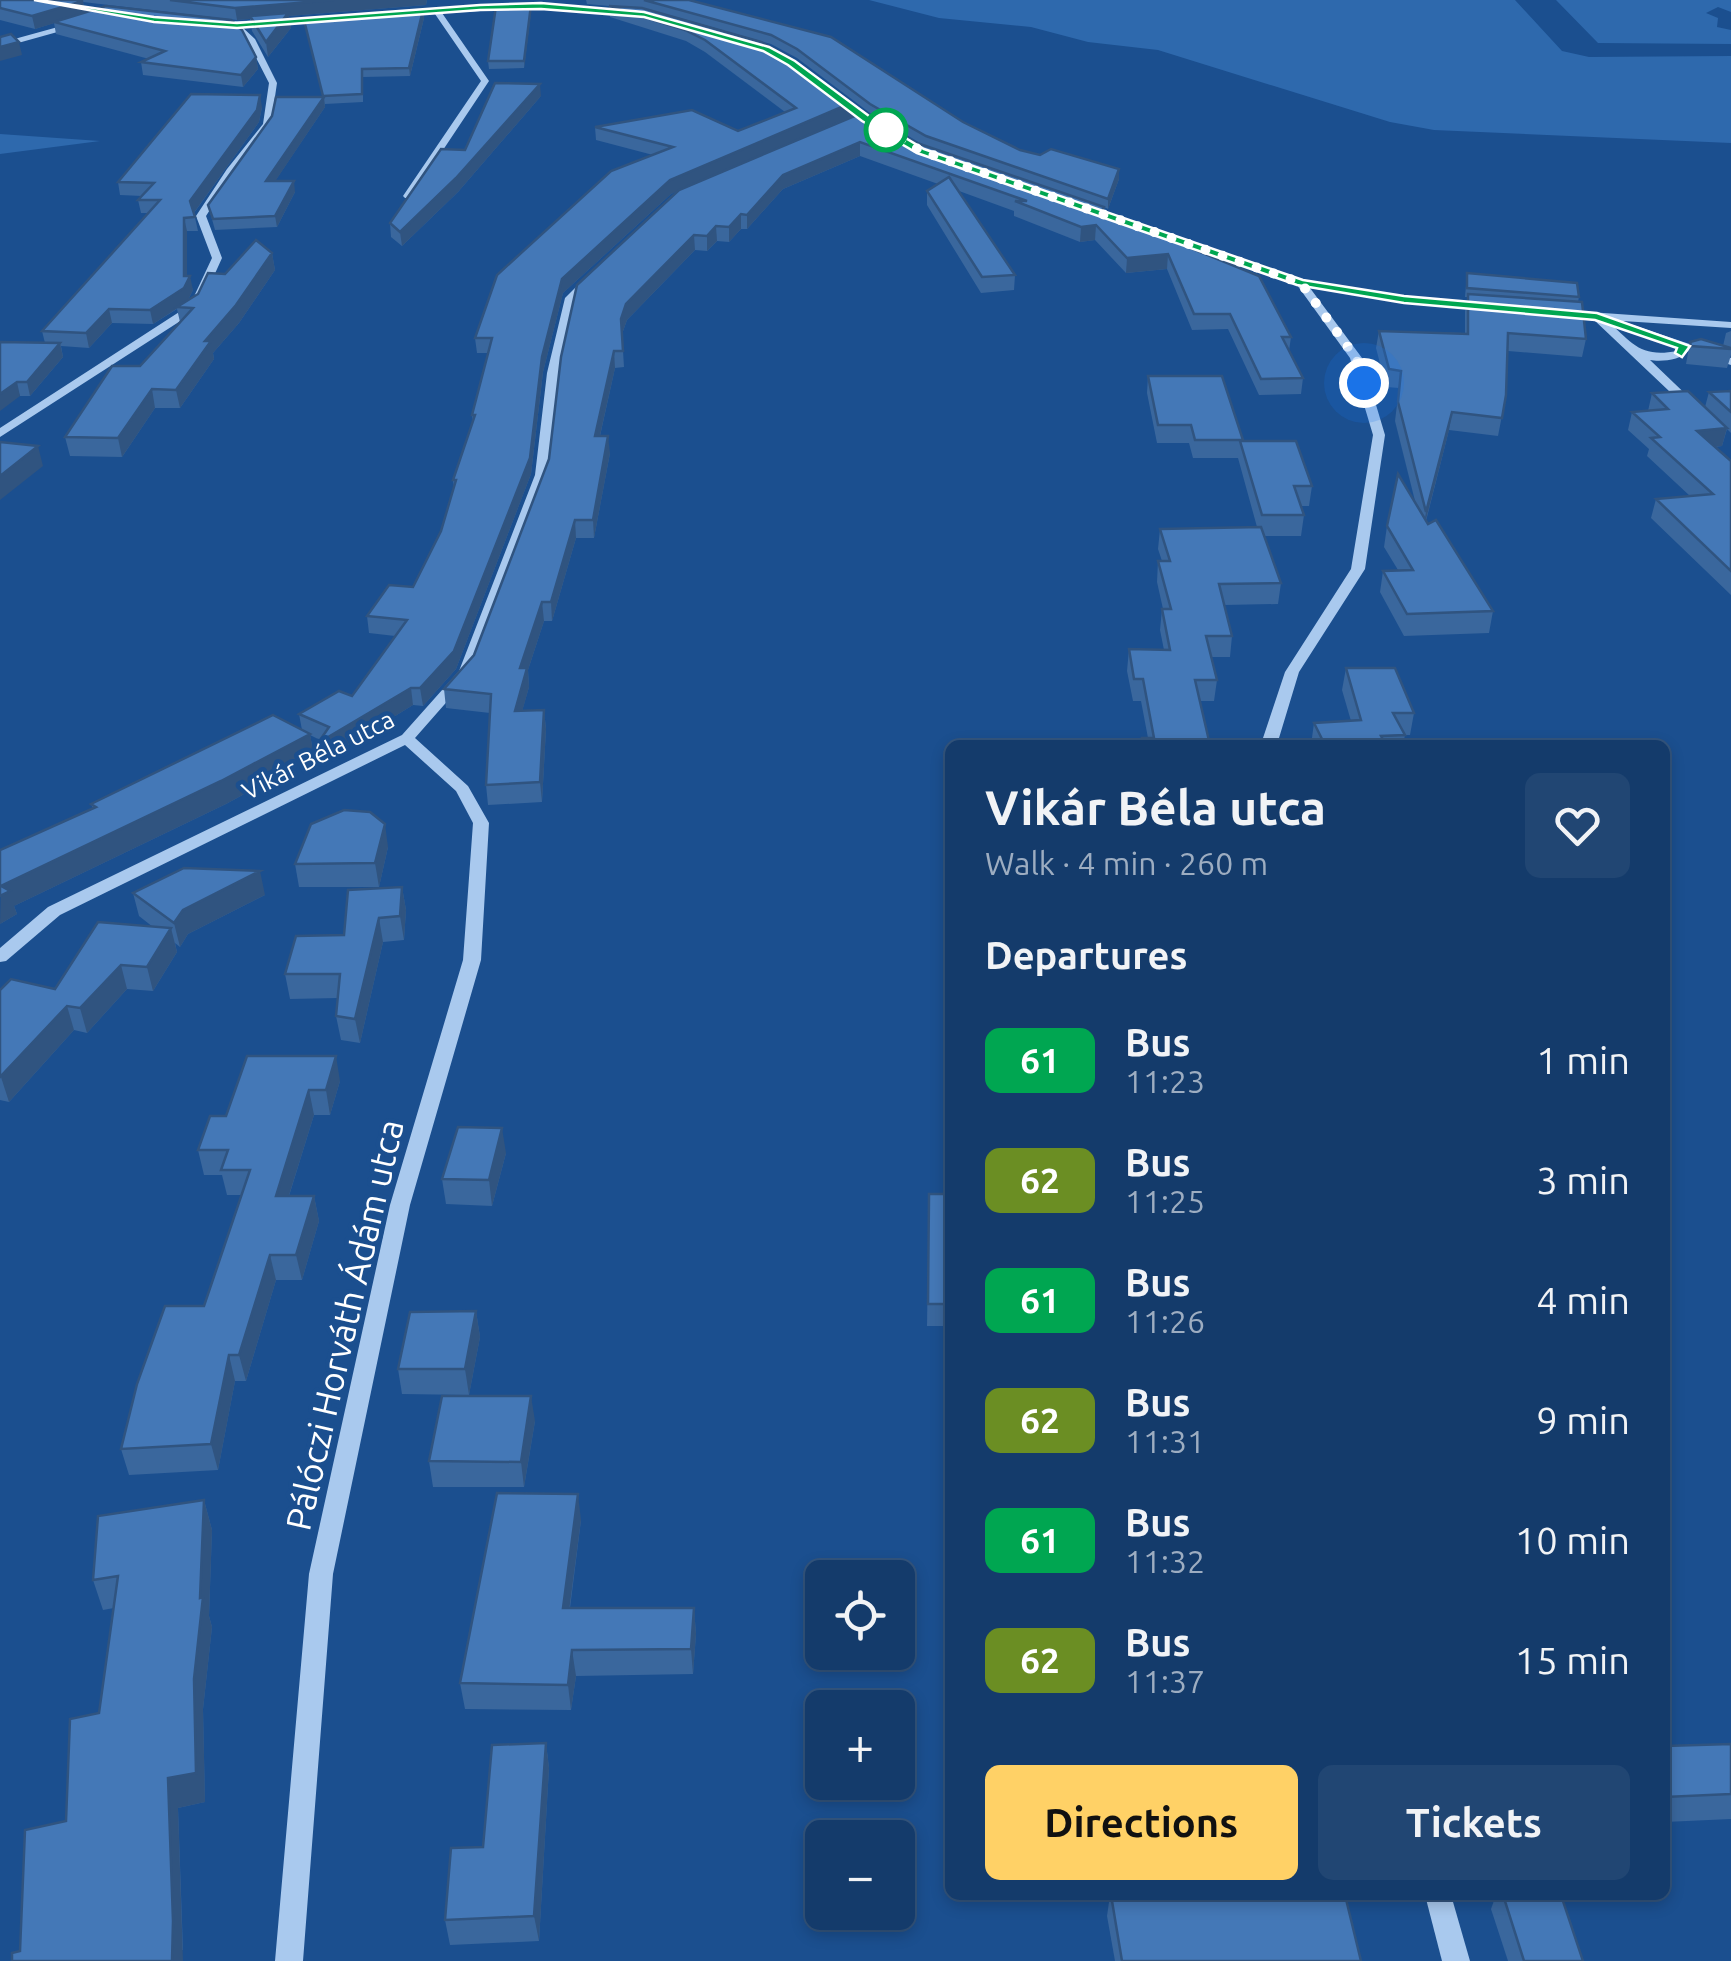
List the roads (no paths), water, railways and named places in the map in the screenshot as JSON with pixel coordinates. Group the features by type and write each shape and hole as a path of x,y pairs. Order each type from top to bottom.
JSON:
{"street":[{"path":"39,0 124,15"},
{"path":"398,14 541,6 644,14"},
{"path":"408,196 485,81 436,10"},
{"path":"0,46 109,12"},
{"path":"204,23 237,26 340,18"},
{"path":"0,433 195,307 216,258 201,216 230,170 268,124 273,83 251,39 237,26"},
{"path":"1112,218 1301,283 1404,300 1501,308"},
{"name":"Vikár Béla utca","path":"0,957 54,911 407,738 466,672 541,475 553,373 570,298 610,261"},
{"path":"1272,740 1292,672 1358,569 1379,435 1356,358 1301,283"},
{"path":"1539,311 1731,326"},
{"path":"1597,316 1731,362"},
{"path":"1597,316 1698,412"},
{"path":"1637,354 1674,356 1682,353 1684,346"},
{"name":"Pálóczi Horváth Ádám utca","path":"288,1961 321,1574 400,1206 472,960 481,823 462,789 407,738"},
{"path":"1439,1900 1456,1961"}]}
